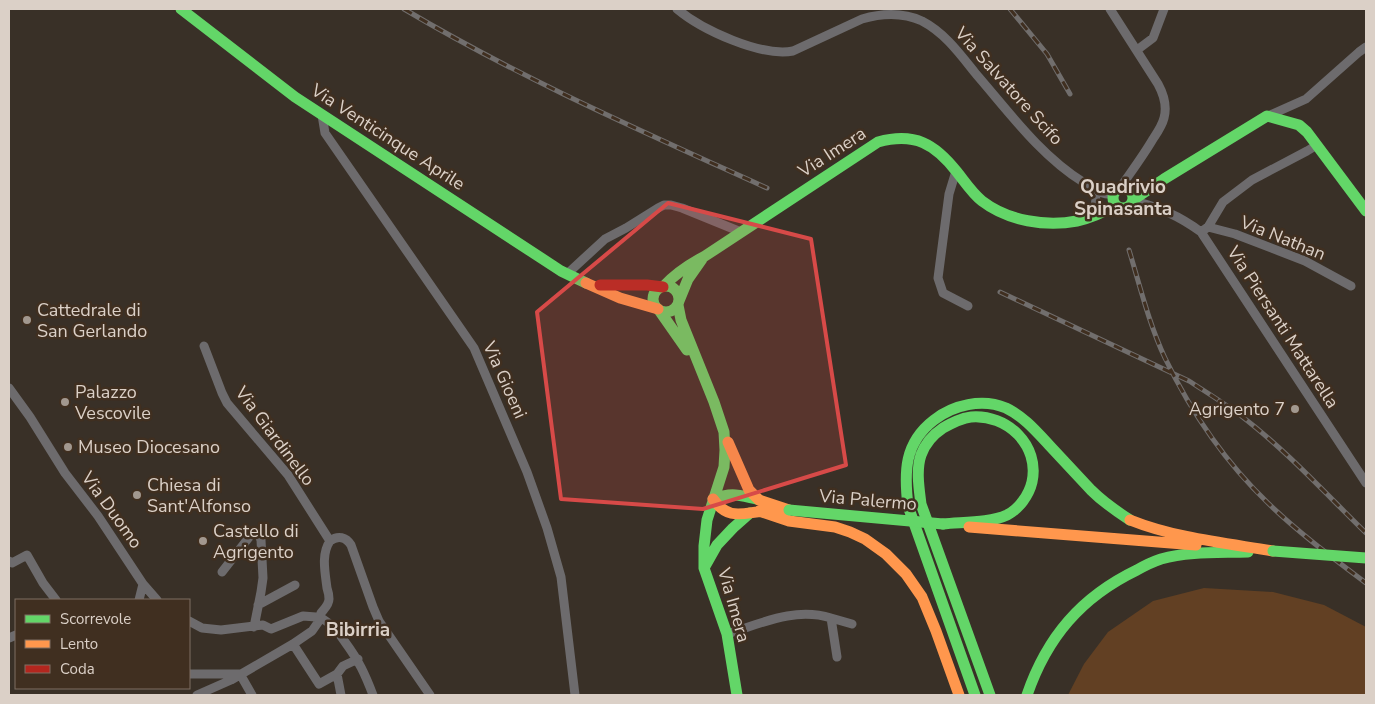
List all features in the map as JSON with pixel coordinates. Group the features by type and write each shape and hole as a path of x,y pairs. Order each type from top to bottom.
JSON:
{"main road":[{"name":"Via Venticinque Aprile","path":"181,9 295,97 567,274 620,298 658,310"},
{"path":"1267,116 1299,125 1307,132 1366,211"},
{"name":"Via Imera","path":"705,256 878,142 886,139 913,139 927,143 939,150 975,195 1000,211 1038,222 1062,222 1107,216 1124,199 1149,189 1267,116"},
{"path":"705,256 688,278 675,309 667,312 658,310 653,303 656,290 686,266 705,256"},
{"name":"Via Venticinque Aprile","path":"585,281 607,286 644,284 663,286"},
{"path":"663,286 676,290 678,293 678,303"},
{"name":"Via Imera","path":"678,303 681,320 724,432 724,467 708,520 704,546 704,568 727,634 737,695"},
{"name":"Via Imera","path":"658,310 681,341 704,380"},
{"path":"975,695 908,506 906,488 905,473 908,456 916,438 938,416 952,409 962,406 990,404 1003,407 1018,415 1029,424 1092,491 1110,507 1131,520 1168,532 1273,551"},
{"path":"943,524 998,518 1015,509 1024,500 1030,491 1033,481 1033,463 1022,437 1012,428 988,417 976,416 953,421 926,444 921,455 919,468 918,484 921,504 990,695"},
{"path":"724,432 756,508"},
{"path":"756,508 742,514 730,513 720,508 713,499 726,494 740,495 756,508 850,532 865,539 886,554 906,574 922,597 959,695"},
{"path":"704,568 717,545 732,528 756,508"},
{"name":"Via Palermo","path":"789,516 943,524"},
{"path":"943,524 1366,558"},
{"path":"1027,695 1038,665 1062,628 1108,584 1134,570 1160,560 1186,554 1273,551"}],"street":[{"name":"Via Salvatore Scifo","path":"677,9 705,27 748,46 777,52 793,51 862,19 887,14 910,17 922,22 934,29 950,43 1046,153 1105,200 1124,199"},
{"path":"1110,9 1162,91 1165,105 1160,128 1131,173 1124,199"},
{"path":"1137,50 1153,38 1164,9"},
{"path":"1267,116 1306,99 1366,47"},
{"name":"Via Gioeni","path":"322,115 325,133 474,348 527,472 550,536 561,577 575,695"},
{"path":"1204,230 1223,202 1252,180 1317,145"},
{"path":"956,171 949,194 938,278 943,293 968,306"},
{"path":"1086,218 1095,208 1096,199 1093,189"},
{"name":"Via Piersanti Mattarella","path":"1124,199 1155,207 1204,230 1366,483"},
{"path":"567,274 605,239 664,205 671,204 741,232"},
{"name":"Via Nathan","path":"1204,230 1235,234 1304,261 1352,286"},
{"name":"Via Giardinello","path":"204,346 227,403 288,475 330,541"},
{"name":"Via Duomo","path":"9,388 30,417 65,473 98,516 143,584 156,599"},
{"path":"222,572 250,536 254,533 259,534 263,578 254,627"},
{"path":"196,695 231,680 294,644 312,631 329,599 324,562 326,548 330,541 336,538 344,538 352,544 376,615 430,695"},
{"path":"10,563 28,555 43,583 55,599"},
{"path":"139,599 143,584"},
{"path":"258,605 295,585"},
{"path":"727,634 776,618 800,614 819,615 852,624"},
{"path":"190,622 202,628 221,630 254,627 263,624 271,629 303,616 320,618 330,623 358,659 373,695"},
{"path":"831,618 837,657"},
{"path":"294,644 319,684 337,674 343,666 358,659"},
{"path":"190,674 240,674"},
{"path":"240,674 252,695"},
{"path":"337,674 341,695"}],"highlighted area":[{"path":"668,203 811,239 846,465 703,509 561,499 537,312"}],"shaded area":[{"path":"1204,588 1273,592 1324,605 1366,627 1366,695 1068,695 1084,664 1108,632 1153,601"}],"railway":[{"path":"404,9 537,81 767,188"},
{"path":"1010,9 1047,54 1070,94"},
{"path":"1129,250 1159,345 1186,398 1211,436 1238,471 1280,515 1366,583"},
{"path":"1000,292 1189,381 1215,398 1257,428 1305,472 1366,533"}],"traffic: fast":[{"path":"181,9 295,97 561,271 586,283"},
{"path":"1133,200 1267,116 1299,125 1307,132 1366,211"},
{"path":"664,286 689,266 878,142 891,139 913,140 932,148 949,162 982,201 992,208 1015,218 1040,223 1065,223 1087,218 1116,205"},
{"path":"1123,188 1130,191 1133,198 1130,205 1123,208 1116,205 1113,198 1116,191 1123,188"},
{"path":"679,301 688,279 702,259"},
{"path":"666,286 675,290 679,299 675,308 666,312 657,308 653,299 657,290 666,286"},
{"path":"678,305 681,320 724,432 724,467 707,520 704,568 727,634 737,695"},
{"path":"659,310 687,350"},
{"path":"975,695 908,506 906,481 908,459 917,438 924,429 934,420 959,407 978,403 1006,408 1029,424 1096,494 1130,520"},
{"path":"943,524 1000,518 1016,509 1026,497 1032,482 1033,468 1031,456 1026,444 1008,426 984,417 964,418 936,433 923,451 919,461 918,479 921,504 990,695"},
{"path":"713,499 730,495 757,499"},
{"path":"789,510 943,524"},
{"path":"704,568 717,545 750,513"},
{"path":"1273,551 1366,558"},
{"path":"1027,695 1045,655 1068,621 1083,606 1117,581 1151,563 1172,556 1248,552"}],"traffic: slow":[{"path":"586,283 620,298 658,309"},
{"path":"728,442 749,490 759,500 789,510"},
{"path":"713,499 725,511 731,513 744,514 767,511"},
{"path":"759,511 789,521 835,527 850,532 865,539 886,554 906,574 922,597 959,695"},
{"path":"1130,520 1182,536 1273,551"},
{"path":"969,527 1196,545"}],"traffic: jam":[{"path":"600,285 663,287"}],"place":[{"name":"Cattedrale di San Gerlando","path":"27,320"},
{"name":"Palazzo Vescovile","path":"65,402"},
{"name":"Agrigento 7","path":"1295,409"},
{"name":"Museo Diocesano","path":"68,447"},
{"name":"Chiesa di Sant'Alfonso","path":"137,495"},
{"name":"Castello di Agrigento","path":"203,541"}],"district":[{"name":"Quadrivio Spinasanta","path":"1123,197"},
{"name":"Bibirria","path":"358,629"}]}
